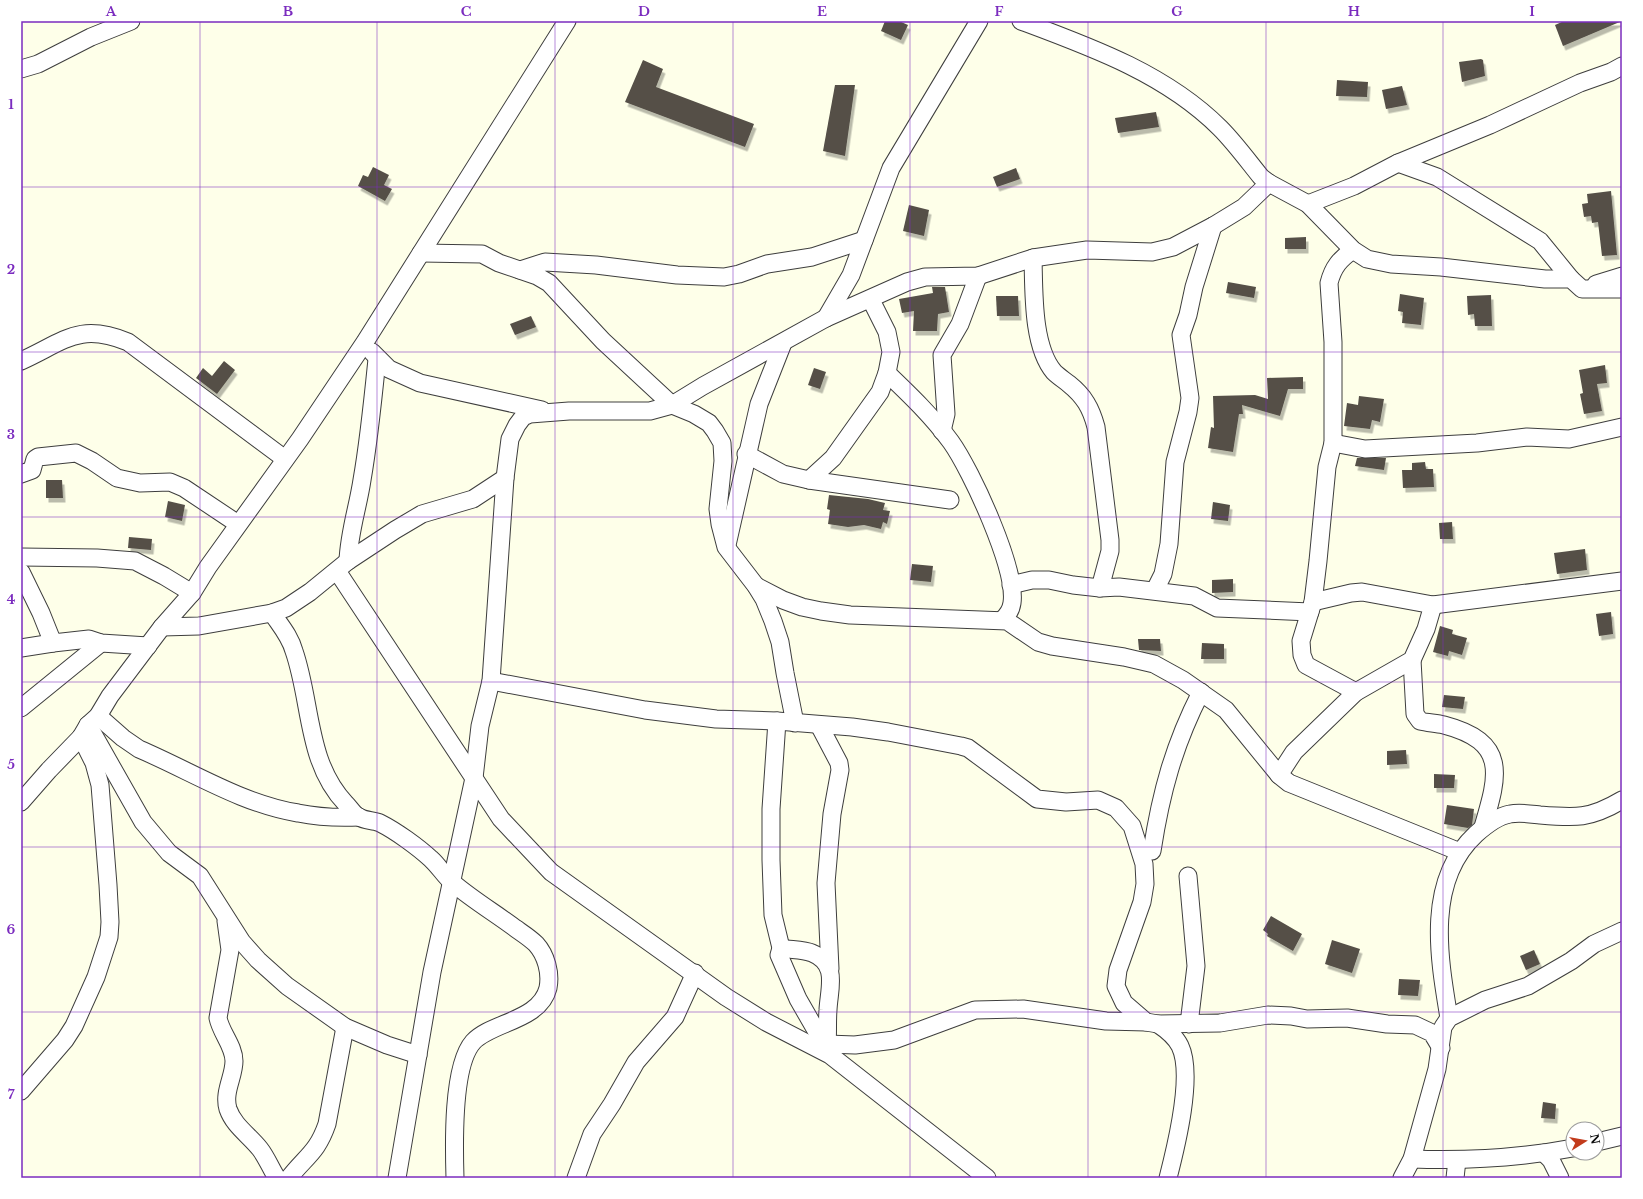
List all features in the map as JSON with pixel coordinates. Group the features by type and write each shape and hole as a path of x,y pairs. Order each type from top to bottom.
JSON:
{"street":[{"path":"21,69 38,64 91,37 131,21"},
{"path":"21,802 48,770 89,726 162,627 192,593 238,524 333,392 567,21"},
{"path":"826,318 851,275 891,168 979,21"},
{"path":"1021,21 1080,44 1168,85 1220,128 1261,177 1269,183 1308,204 1353,250 1367,259 1391,264 1441,267 1622,289"},
{"path":"1308,204 1354,186 1398,163 1490,125 1580,83 1611,72 1622,66"},
{"path":"1398,163 1437,177 1540,241 1577,284"},
{"path":"397,1178 432,972 474,778 480,726 491,681 504,478 510,439 523,417 530,414 547,412 650,412 672,406 703,386 784,343 826,318 907,282 924,277 978,276 1033,258 1087,250 1152,252 1173,247 1213,226 1244,207 1269,183"},
{"path":"1155,590 1162,574 1169,544 1175,462 1188,412 1190,398 1181,335 1213,226"},
{"path":"520,270 545,262 603,266 677,276 724,277 739,274 767,264 812,257 864,240"},
{"path":"1353,250 1338,261 1331,274 1329,283 1333,342 1333,443 1327,467 1318,561 1311,607 1301,641 1302,655 1306,665 1356,692"},
{"path":"421,253 475,253 549,283 603,341 672,406 694,414 709,423 722,443 723,461 718,509 726,548 756,586 764,600 780,642 795,723"},
{"path":"1033,258 1040,341 1054,372 1085,399 1092,411 1096,427 1110,540 1110,551 1100,588"},
{"path":"942,431 946,414 942,355 960,324 978,276"},
{"path":"1577,284 1622,276"},
{"path":"809,480 833,458 880,392 886,373 890,352 887,332 873,304 869,300"},
{"path":"21,361 74,335 95,332 112,335 128,342 285,459"},
{"path":"365,342 377,359 389,369 420,383 537,408 547,412"},
{"path":"726,548 746,454 760,404 784,343"},
{"path":"377,359 367,451 362,482 342,566 501,819 551,872 726,997 766,1022 827,1048 987,1178"},
{"path":"886,373 920,404 942,431 962,460 988,514 1011,585 1013,601 1011,609 1002,620"},
{"path":"1333,443 1365,449 1477,443 1527,437 1569,439 1622,427"},
{"path":"21,474 32,470 35,459 38,457 76,453 92,461 116,478 140,483 170,482 184,488 238,524"},
{"path":"746,454 782,474 809,480 950,500"},
{"path":"162,627 199,626 272,613 286,608 342,566 422,514 473,499 504,478"},
{"path":"21,557 134,560 192,593"},
{"path":"21,572 41,613 53,643"},
{"path":"1011,585 1032,580 1049,580 1073,585 1100,588 1119,587 1155,590 1194,596 1217,608 1311,607 1351,593 1362,592 1433,605 1622,581"},
{"path":"756,586 789,602 821,611 850,615 1002,620 1013,625 1038,642 1052,646 1124,656 1154,664 1201,692 1233,716 1279,775 1289,783 1460,852"},
{"path":"1433,605 1426,629 1412,660 1415,714 1420,721 1444,725 1464,732 1486,745 1490,753 1496,777 1494,792 1483,828"},
{"path":"272,613 287,635 294,650 310,727 319,760 330,784 359,817"},
{"path":"21,648 89,639 101,643 148,646"},
{"path":"21,708 101,643"},
{"path":"1279,775 1294,752 1356,692 1412,660"},
{"path":"491,681 645,710 716,719 777,721 888,732 961,746 968,748 1037,799 1066,802 1098,800 1116,808 1132,826 1144,864 1145,884 1142,902 1118,970 1116,986 1124,1003 1152,1023 1169,1032 1180,1046 1184,1069 1184,1100 1168,1178"},
{"path":"1152,851 1161,802 1172,759 1186,721 1201,692"},
{"path":"777,721 771,809 771,860 773,915 781,948 779,955 787,978 827,1048"},
{"path":"819,725 840,770 832,814 826,883 830,969 832,980 828,1009 827,1048"},
{"path":"89,726 249,799 297,813 340,818 359,817 380,823 417,848 431,859 452,882 535,943 542,953 549,974 548,989 532,1010 474,1041 467,1051 460,1068 455,1178"},
{"path":"89,726 143,822 169,853 200,876 242,942 273,974 302,998 345,1027 387,1045 418,1055"},
{"path":"21,1091 65,1040 74,1026 96,977 108,937 110,922 100,786 94,763 89,726"},
{"path":"1450,1018 1441,971 1438,924 1445,886 1460,852 1483,828 1509,814 1571,818 1590,816 1622,800"},
{"path":"1188,876 1196,966 1190,1024"},
{"path":"225,917 230,950 218,1018 220,1028 234,1060 226,1097 228,1108 237,1125 287,1178 316,1149 322,1139 327,1124 345,1027"},
{"path":"1402,1178 1412,1159 1437,1069 1443,1027 1450,1018 1485,1000 1528,986 1565,964 1594,944 1622,931"},
{"path":"781,948 812,953 823,961 830,969"},
{"path":"576,1178 592,1134 612,1104 636,1062 676,1017 695,974"},
{"path":"827,1048 894,1040 926,1030 964,1014 982,1010 1023,1009 1106,1021 1152,1023 1229,1023 1268,1015 1291,1016 1307,1020 1347,1018 1387,1024 1415,1025 1432,1033 1441,1048"},
{"path":"1605,1140 1622,1136"},
{"path":"1412,1159 1457,1160 1544,1153 1565,1149"},
{"path":"1544,1153 1551,1160 1560,1178"},
{"path":"1455,1178 1457,1160"}],"building":[{"path":"885,21 899,21 908,25 901,40 881,31"},
{"path":"1564,21 1622,21 1563,46 1555,25"},
{"path":"643,60 663,69 656,87 754,124 745,147 625,102"},
{"path":"1483,60 1485,76 1462,82 1459,62"},
{"path":"1337,80 1368,82 1367,97 1336,96"},
{"path":"835,85 855,85 845,156 823,151"},
{"path":"1402,86 1407,105 1386,109 1382,90"},
{"path":"1156,112 1159,127 1118,133 1115,118"},
{"path":"373,167 389,175 384,185 392,189 385,201 358,186 363,175 368,177"},
{"path":"1016,168 1020,179 997,187 993,177"},
{"path":"1611,191 1617,255 1602,256 1598,222 1592,223 1591,216 1584,217 1582,204 1588,203 1587,194"},
{"path":"909,205 929,210 924,236 903,231"},
{"path":"1306,237 1306,249 1285,249 1285,238"},
{"path":"1228,282 1256,287 1254,298 1226,293"},
{"path":"932,287 945,287 949,312 938,314 937,331 913,331 914,311 902,313 899,299 933,293"},
{"path":"1400,294 1424,298 1421,325 1402,323 1403,312 1398,311"},
{"path":"1491,295 1492,326 1475,326 1474,314 1468,315 1467,296"},
{"path":"996,296 1018,296 1019,316 997,316"},
{"path":"531,316 536,327 515,335 510,324"},
{"path":"224,361 235,370 217,394 196,378 203,368 212,376"},
{"path":"1605,365 1607,383 1597,384 1602,411 1584,414 1580,394 1583,393 1579,370"},
{"path":"814,368 826,372 820,389 808,385"},
{"path":"1303,377 1303,389 1288,389 1280,416 1242,405 1243,414 1239,414 1233,452 1208,448 1211,427 1214,428 1213,396 1255,395 1268,399 1267,378"},
{"path":"1359,396 1384,399 1380,422 1372,420 1370,429 1344,426 1347,403 1358,405"},
{"path":"1357,458 1386,458 1384,470 1355,466"},
{"path":"1425,462 1426,469 1433,469 1434,487 1403,488 1402,470 1412,470 1412,463"},
{"path":"46,480 62,480 63,498 46,498"},
{"path":"829,495 868,499 885,503 883,510 890,511 887,524 883,522 881,529 864,525 848,527 828,524 830,510 827,509"},
{"path":"168,501 185,505 182,521 165,517"},
{"path":"1213,502 1230,505 1228,521 1211,519"},
{"path":"1452,522 1453,539 1440,539 1439,523"},
{"path":"129,537 152,539 151,550 128,548"},
{"path":"1585,549 1587,570 1557,574 1554,553"},
{"path":"912,564 933,566 931,582 910,580"},
{"path":"1233,579 1233,592 1212,593 1212,580"},
{"path":"1611,612 1613,634 1599,636 1596,614"},
{"path":"1440,626 1453,630 1452,634 1467,638 1462,655 1449,651 1448,656 1433,652"},
{"path":"1138,639 1160,639 1161,651 1139,650"},
{"path":"1202,643 1224,644 1224,659 1201,659"},
{"path":"1444,695 1465,697 1463,709 1442,707"},
{"path":"1406,750 1407,764 1387,765 1387,751"},
{"path":"1434,774 1455,775 1454,788 1434,788"},
{"path":"1447,805 1474,809 1472,825 1468,828 1444,824"},
{"path":"1271,916 1302,934 1293,951 1267,936 1268,934 1263,930"},
{"path":"1332,940 1360,949 1352,973 1325,964"},
{"path":"1534,950 1540,964 1526,970 1520,956"},
{"path":"1399,979 1420,980 1418,996 1398,995"},
{"path":"1543,1102 1556,1104 1555,1119 1541,1118"}]}
